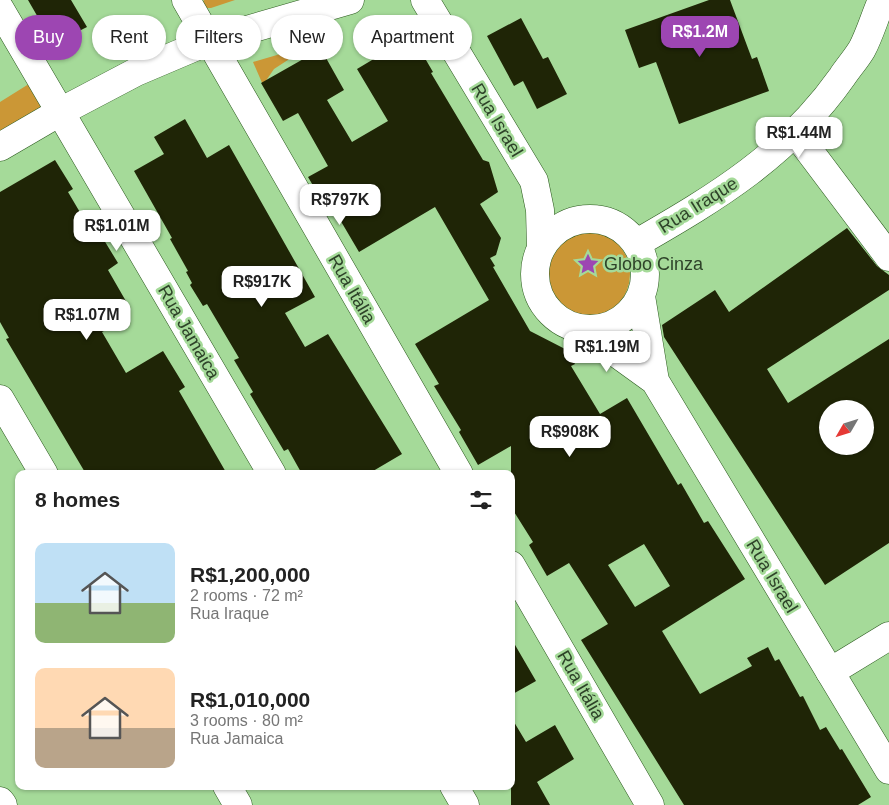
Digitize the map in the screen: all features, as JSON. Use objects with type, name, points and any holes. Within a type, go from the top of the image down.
[{"type":"street","name":"Rua Itália","points":[[186,0],[195,15]]},
{"type":"street","points":[[261,26],[350,0]]},
{"type":"street","name":"Rua Israel","points":[[425,0],[534,181],[540,210],[540,249]]},
{"type":"street","name":"Rua Iraque","points":[[636,243],[734,184],[783,145],[824,102],[862,49],[882,0]]},
{"type":"street","name":"Rua Jamaica","points":[[0,9],[270,470]]},
{"type":"street","points":[[0,147],[60,112],[136,72],[176,55]]},
{"type":"street","name":"Rua Itália","points":[[221,60],[457,470]]},
{"type":"street","points":[[795,132],[889,258]]},
{"type":"street","points":[[593,218],[610,222],[625,230],[636,243],[643,258],[646,274],[644,290],[637,304],[627,316],[613,325],[599,329],[584,329],[562,322],[545,306],[538,293],[535,279],[536,263],[540,249],[557,229],[576,220],[593,218]]},
{"type":"street","name":"Rua Israel","points":[[641,296],[655,382],[889,770]]},
{"type":"street","name":"Rua Israel","points":[[584,329],[655,382]]},
{"type":"street","points":[[0,398],[42,470]]},
{"type":"street","name":"Rua Itália","points":[[515,572],[650,805]]},
{"type":"street","points":[[830,672],[889,636]]},
{"type":"street","points":[[229,790],[238,805]]},
{"type":"street","points":[[456,790],[465,805]]},
{"type":"street","points":[[0,801],[2,805]]},
{"type":"shaded area","points":[[204,0],[235,0],[206,8]]},
{"type":"shaded area","points":[[271,57],[271,60],[288,60],[274,69],[263,85],[253,62]]},
{"type":"shaded area","points":[[32,82],[50,113],[0,136],[0,102]]},
{"type":"shaded area","points":[[586,230],[603,233],[617,243],[627,257],[630,274],[627,291],[617,305],[603,315],[586,318],[569,315],[555,305],[545,291],[542,274],[545,257],[555,243],[569,233]]},
{"type":"building","points":[[28,0],[71,0],[80,15],[37,15]]},
{"type":"building","points":[[709,0],[730,0],[752,59],[757,57],[769,91],[679,124],[656,62],[639,68],[625,30]]},
{"type":"building","points":[[521,18],[543,59],[548,57],[567,94],[537,109],[523,81],[514,86],[487,36]]},
{"type":"building","points":[[82,19],[87,27],[82,30]]},
{"type":"building","points":[[302,60],[327,60],[344,90],[327,100],[352,142],[388,121],[357,69],[372,60],[426,60],[433,72],[431,73],[483,160],[489,162],[498,192],[480,204],[501,238],[496,255],[490,258],[495,266],[493,267],[530,331],[567,350],[575,364],[571,366],[600,414],[627,398],[678,485],[681,483],[704,523],[708,521],[745,579],[662,631],[700,694],[752,666],[747,658],[768,647],[775,661],[779,659],[800,697],[803,696],[820,730],[826,727],[840,750],[842,749],[871,797],[858,805],[684,805],[581,640],[608,624],[569,563],[547,576],[529,545],[533,542],[515,513],[515,470],[511,470],[511,446],[478,465],[459,432],[461,430],[434,386],[439,384],[415,344],[489,300],[435,207],[359,252],[329,201],[324,204],[308,177],[328,166],[298,113],[283,121],[261,83]],"holes":[[[644,544],[670,586],[635,607],[608,565]]]},
{"type":"building","points":[[185,119],[207,158],[229,145],[315,297],[285,313],[305,347],[328,334],[402,454],[375,470],[300,470],[288,449],[284,451],[250,394],[253,392],[234,360],[239,358],[207,304],[203,306],[190,285],[192,283],[186,272],[188,271],[170,239],[172,238],[134,171],[164,154],[154,137]]},
{"type":"building","points":[[55,160],[73,189],[68,192],[91,231],[96,227],[118,263],[108,270],[127,303],[111,312],[117,324],[102,332],[126,373],[163,351],[185,387],[179,391],[225,470],[84,470],[6,339],[9,338],[0,322],[0,192]]},
{"type":"building","points":[[847,228],[877,266],[889,275],[889,290],[767,369],[788,403],[889,339],[889,543],[825,585],[664,337],[662,325],[715,290],[729,312]]},
{"type":"building","points":[[515,645],[536,681],[515,693]]},
{"type":"building","points":[[515,724],[526,742],[555,725],[574,759],[537,782],[550,805],[511,805],[511,790],[515,790]]},
{"type":"place","name":"Globo Cinza","points":[[588,264]]}]
